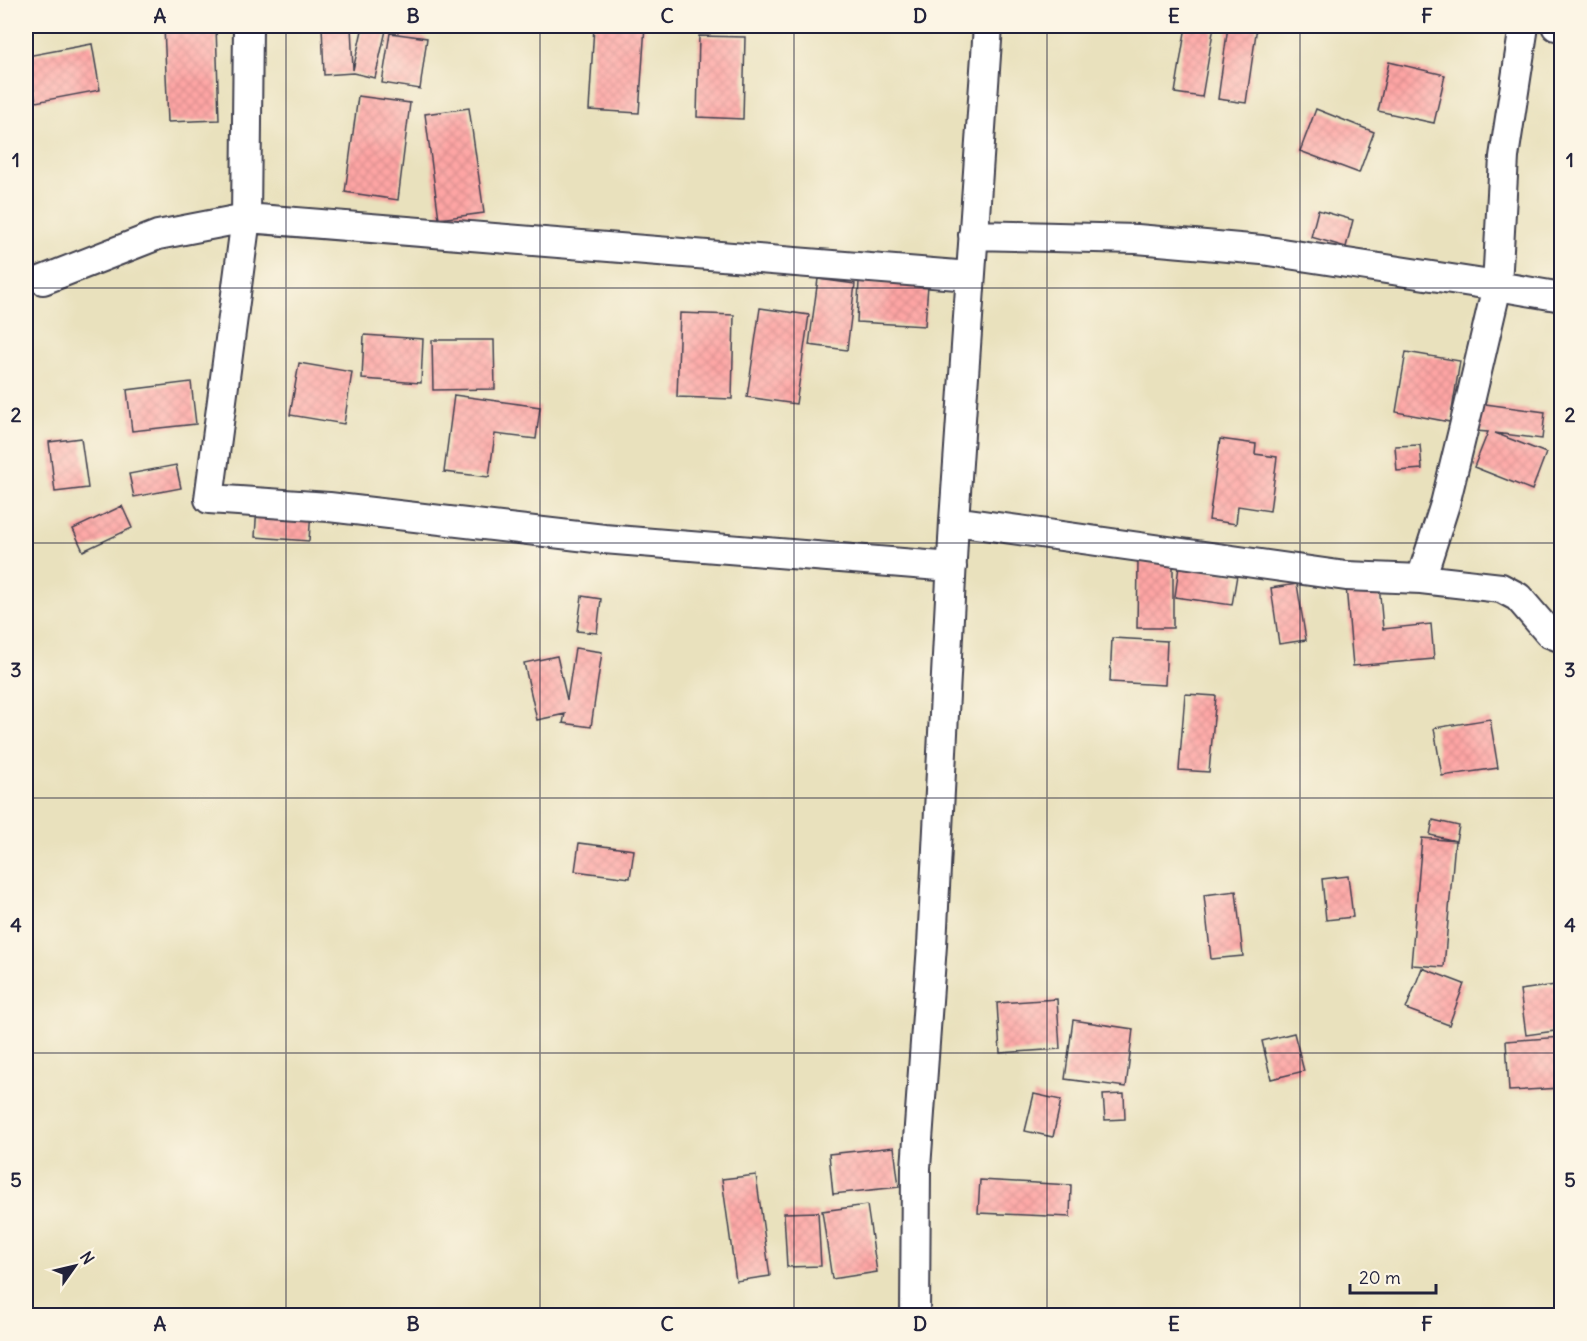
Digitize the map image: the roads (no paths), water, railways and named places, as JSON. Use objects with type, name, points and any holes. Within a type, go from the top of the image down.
[{"type":"street","points":[[248,26],[246,218],[209,499],[329,507],[604,538],[952,567]]},
{"type":"street","points":[[915,1316],[916,1168],[932,945],[954,521],[988,26]]},
{"type":"street","points":[[1421,579],[1445,504],[1497,286],[1504,157],[1524,26]]},
{"type":"street","points":[[1556,26],[1562,27]]},
{"type":"street","points":[[43,280],[158,235],[246,218],[970,276]]},
{"type":"street","points":[[973,235],[1137,239],[1262,250],[1562,297]]},
{"type":"street","points":[[954,521],[1346,576],[1421,579],[1500,588],[1518,597],[1549,633],[1562,638]]}]
